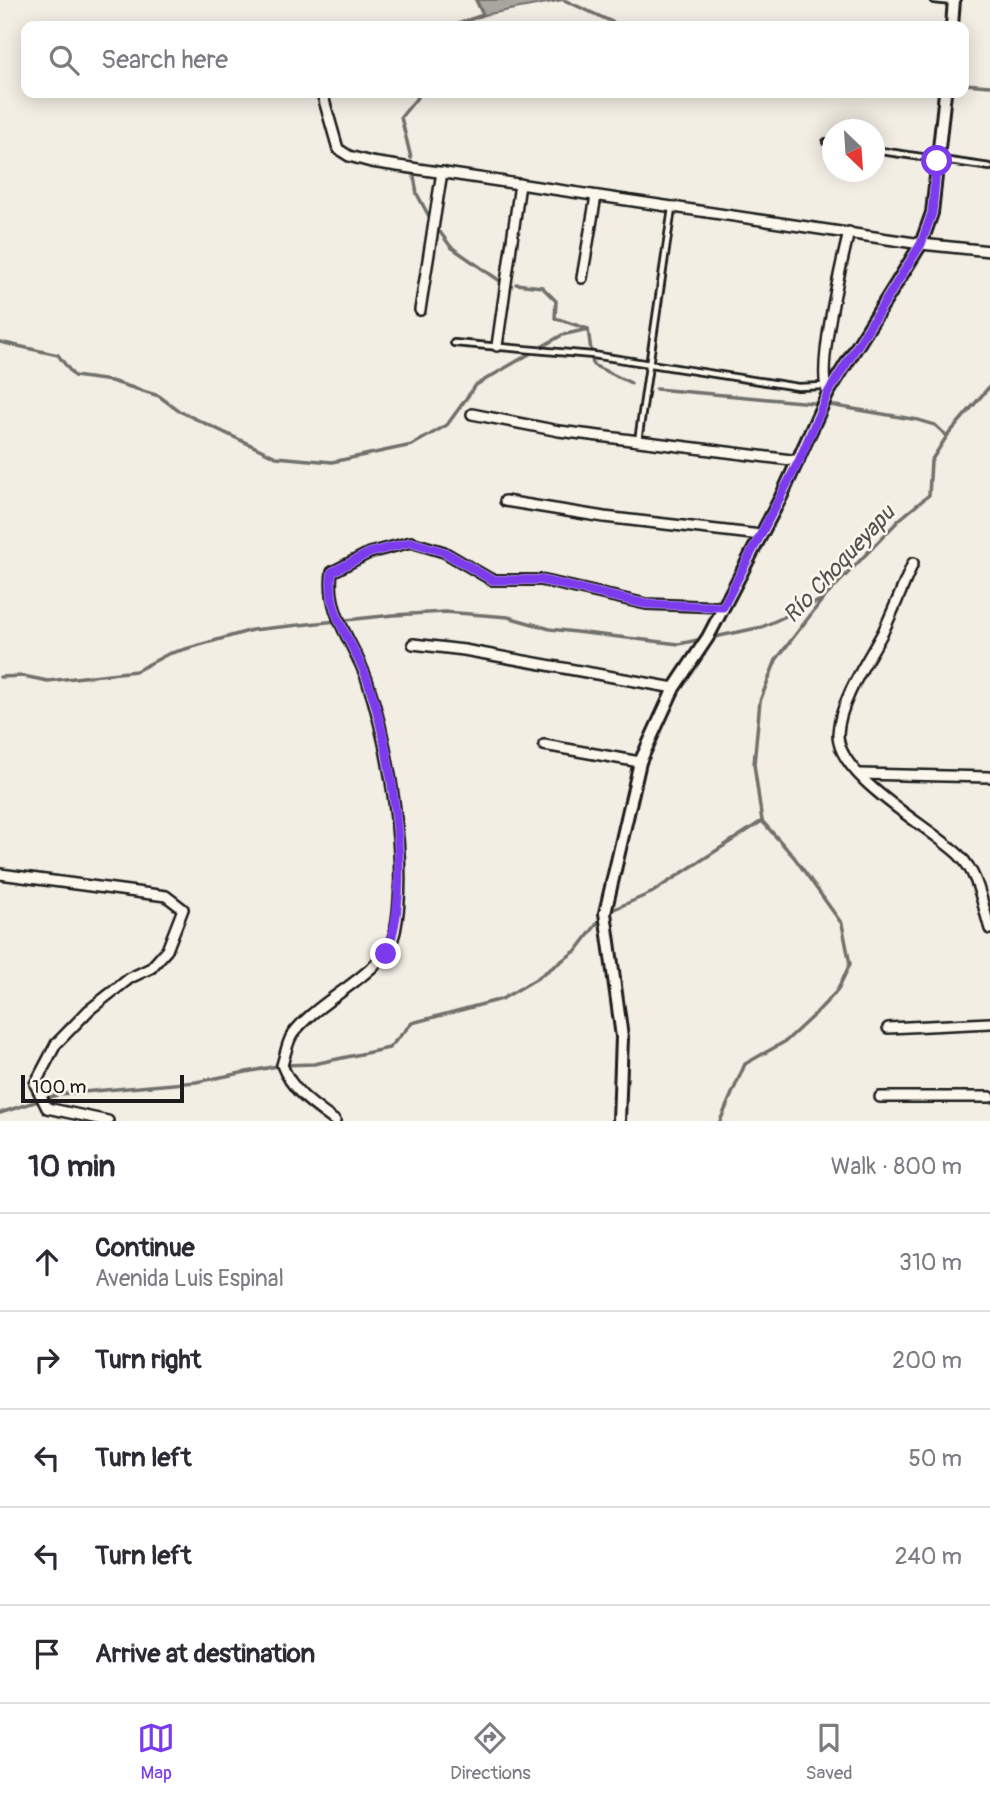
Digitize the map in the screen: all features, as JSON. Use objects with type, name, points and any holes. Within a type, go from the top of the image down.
[{"type":"street","points":[[952,21],[954,1]]},
{"type":"street","points":[[323,98],[338,149],[349,156],[596,196],[921,244],[990,251]]},
{"type":"street","points":[[619,1121],[622,1037],[605,913],[640,762],[674,688],[708,637],[799,461],[826,389],[921,244],[932,213],[944,98]]},
{"type":"street","points":[[420,310],[442,172]]},
{"type":"street","points":[[497,346],[520,184]]},
{"type":"street","points":[[583,278],[596,196]]},
{"type":"street","points":[[826,389],[836,292],[849,232]]},
{"type":"street","points":[[472,414],[559,431],[799,461]]},
{"type":"street","points":[[505,501],[604,517],[761,535]]},
{"type":"street","points":[[335,1121],[301,1095],[288,1081],[282,1065],[291,1036],[323,1003],[386,954],[395,933],[398,892],[396,830],[388,758],[367,680],[333,609],[329,589],[332,572],[369,553],[411,542],[444,552],[492,580],[541,580],[646,604],[723,607]]},
{"type":"street","points":[[913,563],[842,716],[837,736],[846,759],[876,791],[960,856],[978,885],[990,929]]},
{"type":"street","points":[[413,644],[464,650],[674,688]]},
{"type":"street","points":[[544,745],[640,762]]},
{"type":"street","points":[[860,774],[989,778]]},
{"type":"street","points":[[0,874],[166,895],[183,909],[167,950],[151,968],[130,978],[89,1010],[56,1044],[35,1084],[47,1108],[108,1121]]},
{"type":"street","points":[[887,1028],[990,1023]]},
{"type":"street","points":[[880,1097],[990,1097]]},
{"type":"lane","points":[[934,0],[954,1]]},
{"type":"lane","points":[[885,152],[990,167]]},
{"type":"lane","points":[[638,441],[672,207]]},
{"type":"lane","points":[[454,343],[649,364],[826,389]]},
{"type":"shaded area","points":[[476,0],[563,0],[483,15]]},
{"type":"waterway","points":[[466,21],[483,15],[476,0]]},
{"type":"waterway","points":[[564,0],[610,21]]},
{"type":"waterway","points":[[969,84],[990,86]]},
{"type":"waterway","points":[[411,158],[401,117],[417,98]]},
{"type":"waterway","points":[[414,176],[417,194],[431,220]]},
{"type":"waterway","points":[[440,232],[451,247],[503,283]]},
{"type":"waterway","points":[[516,284],[542,287],[556,301],[555,318],[588,329],[593,365],[631,383]]},
{"type":"waterway","points":[[0,342],[58,355],[74,376],[111,381],[159,396],[179,411],[276,457],[332,462],[412,445],[447,425],[476,385],[562,335],[588,329]]},
{"type":"waterway","name":"Río Choqueyapu","points":[[720,1121],[745,1064],[786,1041],[816,1013],[837,991],[850,964],[842,924],[794,857],[762,821],[754,764],[760,701],[776,660],[822,600],[900,519],[929,495],[931,461],[947,436],[990,386]]},
{"type":"waterway","points":[[656,389],[824,404],[918,420],[935,425],[947,436]]},
{"type":"waterway","points":[[710,638],[762,627],[821,600]]},
{"type":"waterway","points":[[0,677],[23,676],[48,681],[136,671],[168,654],[252,630],[445,612],[508,617],[550,629],[679,644],[702,639]]},
{"type":"waterway","points":[[0,1113],[60,1094],[196,1082],[282,1065],[314,1064],[389,1048],[412,1023],[502,999],[536,979],[577,950],[605,913],[651,893],[762,821]]},
{"type":"route","points":[[386,954],[395,933],[398,892],[396,830],[388,758],[367,680],[358,656],[342,632],[333,609],[329,589],[332,572],[369,553],[411,542],[444,552],[492,580],[541,580],[646,604],[723,607],[799,461],[828,393],[921,244],[932,213],[937,161]]}]
